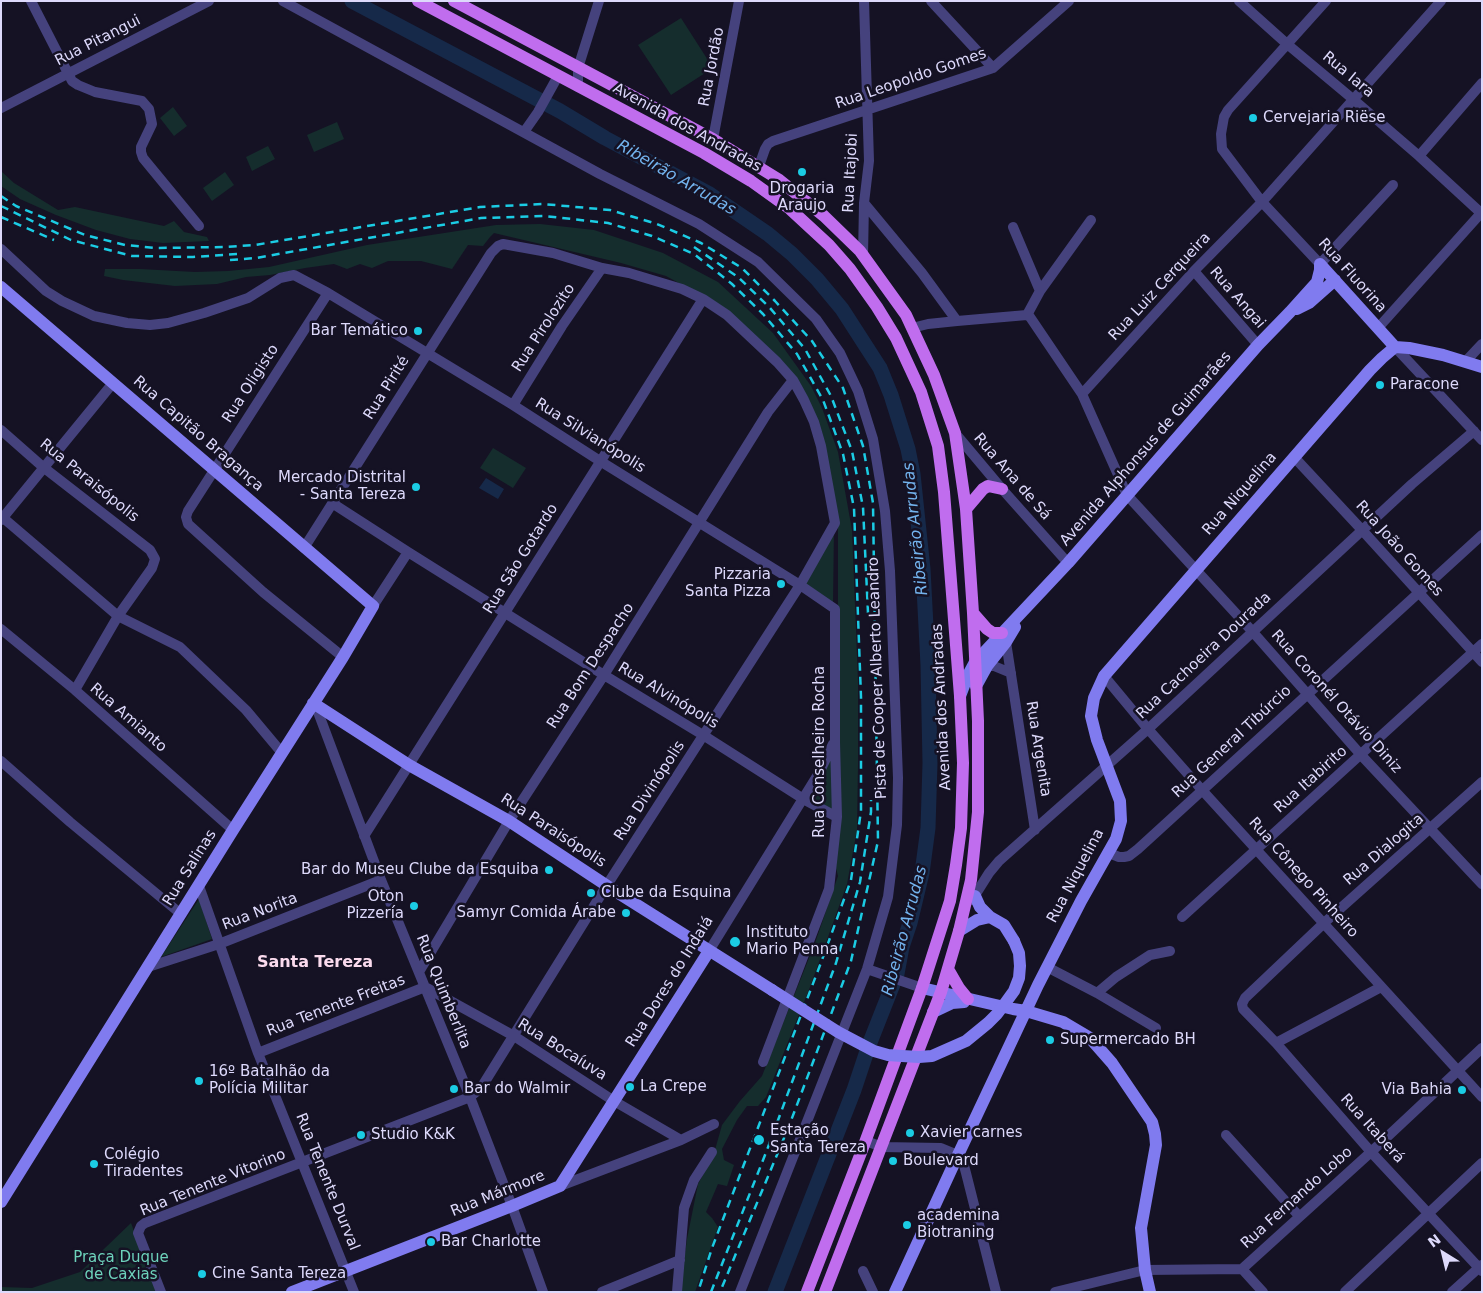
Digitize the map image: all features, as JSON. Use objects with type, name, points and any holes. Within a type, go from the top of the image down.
[{"type":"main road","name":"Avenida dos Andradas","points":[[418,1],[557,78],[578,87],[704,153],[751,181],[790,209],[829,245],[850,268],[877,307],[896,338],[921,392],[938,446],[943,483],[960,696],[963,763],[961,828],[950,901],[922,988],[866,1141],[807,1292]]},
{"type":"main road","name":"Avenida dos Andradas","points":[[454,1],[713,139],[759,166],[801,196],[842,233],[863,256],[906,315],[934,375],[955,433],[966,509],[973,613],[981,664],[976,686],[979,775],[978,812],[971,880],[941,992],[825,1292]]},
{"type":"main road","points":[[704,153],[712,147],[713,139]]},
{"type":"main road","points":[[921,392],[955,433]]},
{"type":"main road","points":[[966,509],[983,489],[988,486],[1002,489]]},
{"type":"main road","points":[[973,613],[987,629],[1004,637]]},
{"type":"main road","points":[[971,880],[975,896]]},
{"type":"main road","points":[[948,969],[959,988],[971,1000]]},
{"type":"street","points":[[31,1],[72,81],[95,92],[142,101],[149,109],[152,124],[141,147],[142,158],[199,226]]},
{"type":"street","name":"Rua Pitangui","points":[[1,108],[209,1]]},
{"type":"street","points":[[283,1],[524,132],[538,112],[557,78]]},
{"type":"street","points":[[578,87],[578,68],[599,1]]},
{"type":"street","name":"Rua Jordão","points":[[713,139],[739,1]]},
{"type":"street","name":"Rua Itajobi","points":[[863,256],[864,203],[869,161],[864,1]]},
{"type":"street","points":[[931,1],[994,68]]},
{"type":"street","name":"Rua Leopoldo Gomes","points":[[759,166],[768,144],[994,68],[1069,1]]},
{"type":"street","name":"Rua Iara","points":[[1239,1],[1419,156],[1481,213]]},
{"type":"street","points":[[1288,44],[1326,1]]},
{"type":"street","name":"Rua Luiz Cerqueira","points":[[1082,394],[1194,271],[1262,202],[1442,1]]},
{"type":"street","name":"Rua Fluorina","points":[[1288,44],[1228,110],[1220,134],[1222,149],[1262,202],[1482,440]]},
{"type":"street","points":[[1419,156],[1482,82]]},
{"type":"street","name":"Pista de Cooper Alberto Leandro","points":[[524,132],[699,224],[758,262],[816,319],[840,354],[858,391],[873,439],[885,511],[890,571],[898,778],[897,825],[888,896],[867,969],[740,1292]]},
{"type":"street","points":[[1320,264],[1393,185]]},
{"type":"street","points":[[864,203],[922,273],[957,321]]},
{"type":"street","points":[[1378,328],[1481,213]]},
{"type":"street","points":[[912,328],[928,324],[1027,315],[1040,291],[1091,220]]},
{"type":"street","points":[[1013,227],[1040,291]]},
{"type":"street","name":"Rua Pirité","points":[[304,548],[491,253],[498,246],[508,244],[553,253],[602,268]]},
{"type":"street","points":[[1,249],[46,291],[62,301],[94,316],[127,323],[150,325],[168,323],[204,314],[248,298],[280,278],[294,275],[328,293]]},
{"type":"street","name":"Avenida Alphonsus de Guimarães","points":[[960,696],[968,675],[981,664],[1027,608],[1258,345],[1317,282],[1320,264]]},
{"type":"street","points":[[602,268],[628,273],[682,289],[702,299],[726,315],[777,362],[792,380]]},
{"type":"street","name":"Rua Pirolozito","points":[[513,405],[562,326],[602,268]]},
{"type":"street","name":"Rua Angai","points":[[1194,271],[1258,345]]},
{"type":"street","name":"Avenida Alphonsus de Guimarães","points":[[1290,312],[1309,303],[1335,280]]},
{"type":"street","name":"Rua Capitão Bragança","points":[[1,287],[374,606]]},
{"type":"street","name":"Rua Silvianópolis","points":[[328,293],[513,405],[800,584],[835,609]]},
{"type":"street","name":"Rua Oligisto","points":[[328,293],[188,510],[186,518],[188,524],[263,592],[343,657]]},
{"type":"street","name":"Rua São Gotardo","points":[[364,836],[702,299]]},
{"type":"street","name":"Rua Coronél Otávio Diniz","points":[[1027,315],[1082,394],[1127,495],[1252,631],[1361,755],[1482,884]]},
{"type":"street","points":[[1466,362],[1482,344]]},
{"type":"street","points":[[1395,347],[1421,350],[1482,367]]},
{"type":"street","name":"Rua Niquelina","points":[[895,1292],[1047,967],[1116,839],[1122,810],[1097,740],[1091,716],[1094,698],[1104,676],[1370,370],[1395,347]]},
{"type":"street","name":"Rua Bom Despacho","points":[[419,972],[509,821],[604,675],[768,412],[792,380]]},
{"type":"street","name":"Rua Divinópolis","points":[[470,1097],[481,1088],[607,886],[800,584],[835,523],[821,446],[814,422],[792,380]]},
{"type":"street","points":[[113,383],[2,518],[118,616],[180,647],[246,710],[282,753]]},
{"type":"street","name":"Rua Paraisópolis","points":[[1,430],[43,467],[150,550],[155,559],[152,568],[118,616]]},
{"type":"street","name":"Rua Cachoeira Dourada","points":[[964,911],[998,861],[1148,729],[1412,484],[1474,431]]},
{"type":"street","name":"Rua Ana de Sá","points":[[955,433],[1068,563]]},
{"type":"street","name":"Rua João Gomes","points":[[1294,457],[1482,662]]},
{"type":"street","name":"Rua Alvinópolis","points":[[332,503],[803,799],[837,817]]},
{"type":"street","name":"Rua General Tibúrcio","points":[[1109,853],[1124,857],[1134,853],[1482,535]]},
{"type":"street","name":"Rua Salinas","points":[[1,1202],[408,552]]},
{"type":"street","name":"Rua Conselheiro Rocha","points":[[763,1062],[829,890],[837,817],[835,609]]},
{"type":"street","points":[[75,690],[118,616]]},
{"type":"street","name":"Rua Amianto","points":[[1,629],[75,690],[233,830]]},
{"type":"street","name":"Rua Argenita","points":[[1004,637],[1034,830]]},
{"type":"street","name":"Rua Itabirito","points":[[1182,916],[1482,644]]},
{"type":"street","points":[[981,664],[994,666],[1011,674]]},
{"type":"street","name":"Rua Cônego Pinheiro","points":[[1104,676],[1202,790],[1456,1071],[1482,1097]]},
{"type":"street","name":"Rua Paraisópolis","points":[[314,704],[409,765],[509,821],[709,951],[838,1032],[874,1051],[888,1055],[932,1056],[966,1041],[998,1014],[1014,991],[1019,978],[1019,953],[1004,925],[990,917]]},
{"type":"street","name":"Rua Quimberlita","points":[[314,704],[381,880],[470,1097],[543,1292]]},
{"type":"street","name":"Rua Dores do Indaiá","points":[[560,1186],[709,951],[820,771],[835,742]]},
{"type":"street","points":[[1,761],[70,822],[181,914]]},
{"type":"street","name":"Rua Dialogita","points":[[1242,1004],[1245,998],[1324,923],[1482,782]]},
{"type":"street","name":"Rua Norita","points":[[148,967],[219,944],[381,880]]},
{"type":"street","name":"Rua Tenente Durval","points":[[198,886],[258,1053],[354,1292]]},
{"type":"street","points":[[975,896],[980,907],[990,917]]},
{"type":"street","points":[[959,930],[977,920],[990,917]]},
{"type":"street","points":[[1097,994],[1116,977],[1150,954],[1170,950]]},
{"type":"street","points":[[1047,967],[1156,1028]]},
{"type":"street","points":[[867,969],[932,991],[1026,1011],[1064,1022],[1090,1038],[1112,1063],[1152,1122],[1156,1145],[1141,1228],[1145,1270],[1150,1292]]},
{"type":"street","name":"Rua Bocaíuva","points":[[425,987],[514,1036],[614,1101],[681,1140]]},
{"type":"street","name":"Rua Tenente Freitas","points":[[258,1053],[425,987]]},
{"type":"street","points":[[1276,1043],[1381,987]]},
{"type":"street","points":[[933,1012],[952,1003],[971,1000]]},
{"type":"street","name":"Rua Itaberá","points":[[1242,1004],[1243,1008],[1372,1152],[1481,1268]]},
{"type":"street","name":"Rua Fernando Lobo","points":[[1242,1269],[1372,1152],[1482,1048]]},
{"type":"street","name":"Rua Tenente Vitorino","points":[[161,1292],[138,1233],[141,1226],[145,1223],[470,1097]]},
{"type":"street","name":"Rua Mármore","points":[[292,1292],[681,1140],[714,1124]]},
{"type":"street","points":[[1226,1135],[1299,1216]]},
{"type":"street","points":[[866,1141],[882,1147],[941,1148],[958,1155],[963,1162],[966,1172],[996,1292]]},
{"type":"street","points":[[677,1292],[684,1208],[694,1180],[712,1152]]},
{"type":"street","points":[[1345,1292],[1482,1163]]},
{"type":"street","points":[[602,1292],[680,1260]]},
{"type":"street","points":[[1452,1292],[1481,1268]]},
{"type":"street","points":[[1055,1292],[1145,1270],[1242,1269],[1263,1292]]},
{"type":"street","points":[[863,1271],[873,1292]]},
{"type":"green space","points":[[681,18],[713,68],[671,95],[638,45]]},
{"type":"green space","points":[[173,107],[187,126],[174,136],[160,118]]},
{"type":"green space","points":[[337,122],[344,139],[314,152],[307,135]]},
{"type":"green space","points":[[268,146],[275,159],[252,171],[246,157]]},
{"type":"green space","points":[[1,171],[14,183],[58,210],[75,207],[164,226],[174,221],[184,232],[207,237],[209,241],[163,243],[130,239],[96,230],[20,199],[1,186]]},
{"type":"green space","points":[[225,172],[234,185],[212,201],[203,188]]},
{"type":"green space","points":[[540,224],[594,230],[663,253],[718,282],[773,333],[811,386],[822,408],[838,452],[852,530],[858,681],[858,766],[857,830],[847,884],[810,987],[766,1097],[758,1106],[747,1106],[737,1120],[722,1149],[724,1160],[734,1165],[727,1186],[718,1184],[706,1212],[718,1227],[695,1292],[680,1292],[687,1239],[698,1184],[713,1157],[722,1125],[762,1076],[815,943],[838,876],[836,868],[838,518],[826,459],[794,379],[708,299],[666,276],[621,263],[494,233],[483,246],[468,245],[452,269],[421,261],[388,261],[372,268],[360,264],[347,269],[334,264],[270,275],[246,277],[217,284],[175,286],[104,276],[105,269],[195,272],[269,267],[367,245],[496,225]]},
{"type":"green space","points":[[493,448],[526,468],[513,488],[480,468]]},
{"type":"green space","points":[[834,527],[833,605],[802,583]]},
{"type":"green space","points":[[833,750],[833,813],[808,799]]},
{"type":"green space","points":[[199,899],[212,939],[161,957]]},
{"type":"green space","name":"Praça Duque de Caxias","points":[[131,1223],[157,1292],[1,1292],[1,1287],[32,1288],[80,1272]]},
{"type":"water","points":[[486,478],[504,489],[498,499],[479,488]]},
{"type":"waterway","name":"Ribeirão Arrudas","points":[[352,1],[560,111],[605,138],[708,193],[768,234],[792,254],[817,279],[842,309],[880,368],[891,395],[908,449],[913,474],[923,569],[928,665],[930,763],[928,828],[922,873],[902,947],[897,974],[775,1292]]},
{"type":"railway","points":[[1,196],[16,206],[85,235],[125,245],[156,248],[255,245],[480,207],[543,204],[610,210],[657,224],[701,243],[742,268],[812,341],[843,388],[863,446],[873,503],[878,841],[851,961],[789,1126],[720,1292]]},
{"type":"railway","points":[[1,206],[71,240],[132,256],[193,257],[238,254]]},
{"type":"railway","points":[[230,260],[256,258],[481,218],[544,216],[608,223],[652,236],[694,254],[732,284],[763,314],[797,354],[823,400],[843,454],[854,508],[861,697],[861,811],[851,880],[712,1248],[698,1292]]},
{"type":"railway","points":[[1,217],[54,240]]},
{"type":"railway","points":[[694,247],[738,277],[770,308],[805,349],[831,396],[852,451],[863,507],[868,613]]},
{"type":"railway","points":[[711,1292],[767,1150],[836,963],[860,882],[871,812],[871,800]]},
{"type":"place","name":"Cervejaria Riëse","points":[[1253,118]]},
{"type":"place","name":"Drogaria Araujo","points":[[802,172]]},
{"type":"place","name":"Bar Temático","points":[[418,331]]},
{"type":"place","name":"Paracone","points":[[1380,385]]},
{"type":"place","name":"Mercado Distrital - Santa Tereza","points":[[416,487]]},
{"type":"place","name":"Pizzaria Santa Pizza","points":[[781,584]]},
{"type":"place","name":"Bar do Museu Clube da Esquiba","points":[[549,870]]},
{"type":"place","name":"Clube da Esquina","points":[[591,893]]},
{"type":"place","name":"Oton Pizzería","points":[[414,906]]},
{"type":"place","name":"Samyr Comida Árabe","points":[[626,913]]},
{"type":"place","name":"Instituto Mario Penna","points":[[735,942]]},
{"type":"place","name":"Supermercado BH","points":[[1050,1040]]},
{"type":"place","name":"16º Batalhão da Polícia Militar","points":[[199,1081]]},
{"type":"place","name":"La Crepe","points":[[630,1087]]},
{"type":"place","name":"Bar do Walmir","points":[[454,1089]]},
{"type":"place","name":"Via Bahia","points":[[1462,1090]]},
{"type":"place","name":"Xavier carnes","points":[[910,1133]]},
{"type":"place","name":"Studio K&K","points":[[361,1135]]},
{"type":"place","name":"Estação Santa Tereza","points":[[759,1140]]},
{"type":"place","name":"Boulevard","points":[[893,1161]]},
{"type":"place","name":"Colégio Tiradentes","points":[[94,1164]]},
{"type":"place","name":"academina Biotraning","points":[[907,1225]]},
{"type":"place","name":"Bar Charlotte","points":[[431,1242]]},
{"type":"place","name":"Cine Santa Tereza","points":[[202,1274]]},
{"type":"district","name":"Santa Tereza","points":[[315,963]]}]
